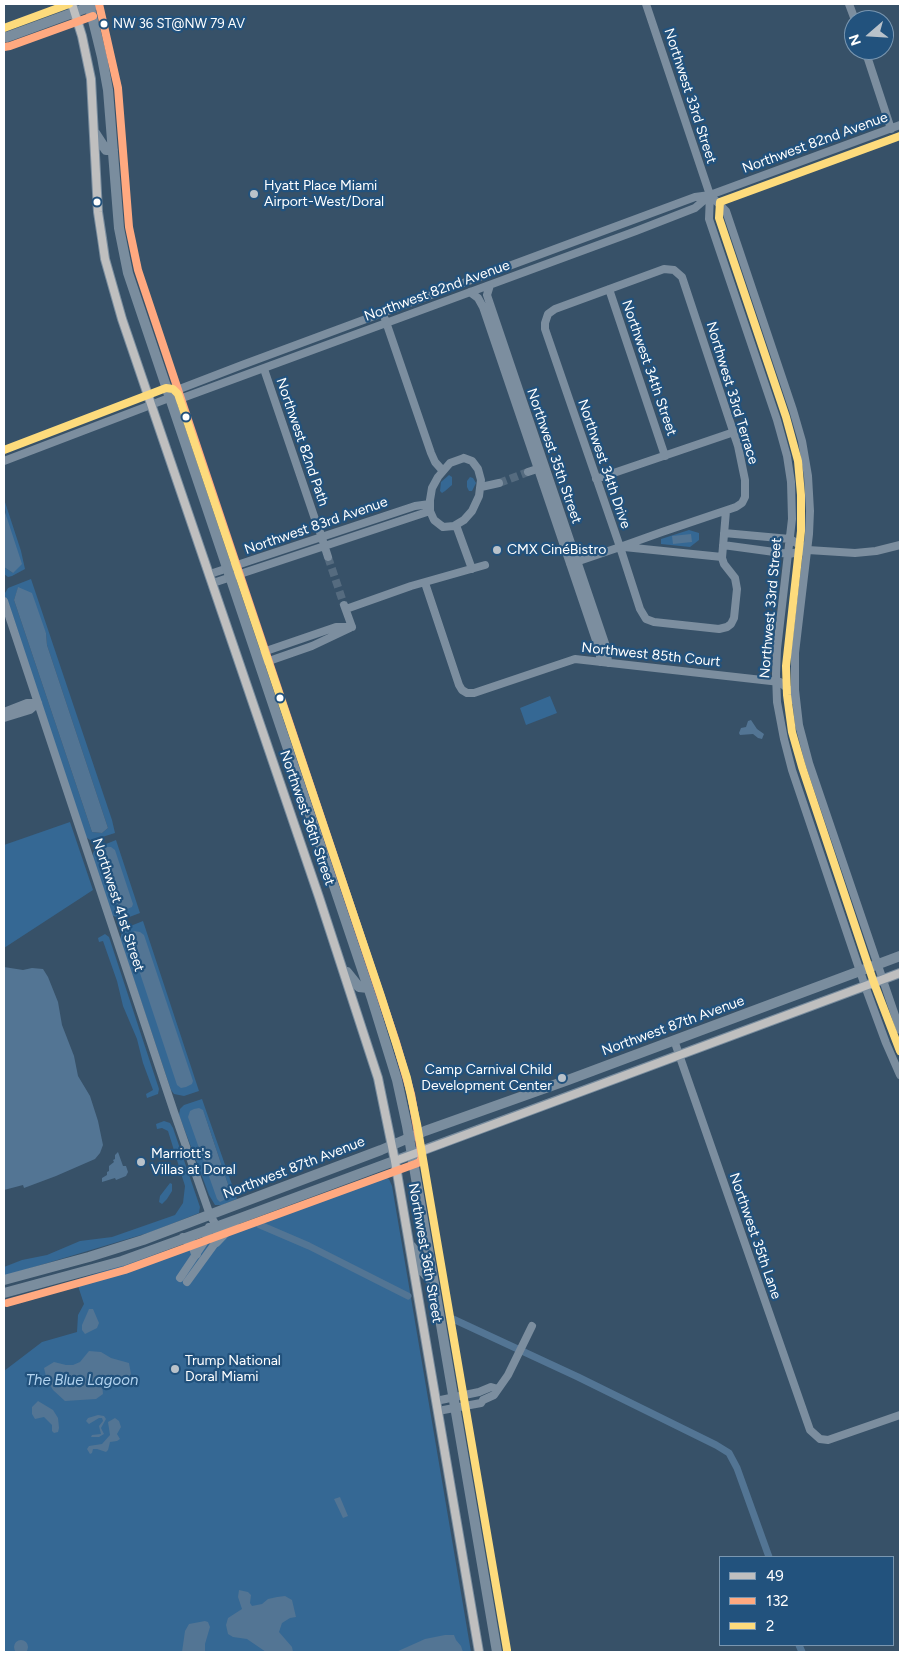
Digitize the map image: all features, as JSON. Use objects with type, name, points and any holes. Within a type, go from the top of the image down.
[{"type":"main road","points":[[5,38],[73,8],[92,5]]},
{"type":"main road","name":"Northwest 36th Street","points":[[92,5],[105,72],[110,110],[118,218],[128,273],[393,1063],[409,1138],[497,1652]]},
{"type":"main road","name":"Northwest 36th Street","points":[[73,8],[89,67],[100,224],[105,258],[122,319],[212,579],[376,1069],[395,1161],[479,1652]]},
{"type":"main road","points":[[94,132],[106,150],[113,150]]},
{"type":"main road","points":[[96,164],[103,164],[108,167],[115,177]]},
{"type":"main road","points":[[100,224],[118,218]]},
{"type":"main road","points":[[241,666],[258,660]]},
{"type":"main road","points":[[277,772],[294,767]]},
{"type":"main road","name":"Northwest 87th Avenue","points":[[4,1280],[103,1253],[210,1215],[409,1138],[900,956]]},
{"type":"main road","points":[[342,966],[359,987],[368,988]]},
{"type":"main road","name":"Northwest 87th Avenue","points":[[4,1293],[108,1265],[278,1205],[900,972]]},
{"type":"main road","points":[[584,1074],[589,1089]]},
{"type":"main road","points":[[278,1205],[293,1190],[308,1183],[312,1176]]},
{"type":"main road","points":[[216,1242],[238,1219]]},
{"type":"main road","points":[[184,1238],[192,1245],[196,1254]]},
{"type":"main road","points":[[409,1242],[423,1262],[431,1266]]},
{"type":"main road","points":[[413,1266],[422,1270],[434,1284]]},
{"type":"main road","points":[[470,1602],[488,1600]]},
{"type":"street","name":"Northwest 33rd Street","points":[[646,4],[710,196],[709,219],[773,406],[785,447],[791,489],[789,554],[777,649],[776,682],[781,728],[791,764],[865,986],[883,1036],[900,1075]]},
{"type":"street","points":[[868,60],[891,129]]},
{"type":"street","name":"Northwest 82nd Avenue","points":[[169,398],[177,400],[591,248],[695,208],[710,196],[900,125]]},
{"type":"street","name":"Northwest 82nd Avenue","points":[[4,461],[152,405],[169,398],[176,390],[279,351],[695,196],[710,196]]},
{"type":"street","name":"Northwest 33rd Street","points":[[710,196],[726,211],[799,428],[810,489],[810,518],[796,647],[796,702],[809,763],[900,1030]]},
{"type":"street","points":[[591,248],[597,240],[602,238],[605,230]]},
{"type":"street","name":"Northwest 33rd Terrace","points":[[573,563],[726,511],[742,503],[746,493],[742,464],[734,432],[682,277],[674,270],[664,269],[608,289]]},
{"type":"street","name":"Northwest 35th Street","points":[[490,285],[487,295],[510,374],[604,662]]},
{"type":"street","name":"Northwest 34th Drive","points":[[608,289],[550,312],[545,318],[546,329],[641,612],[645,618],[654,622],[718,629],[730,625],[733,620],[737,589],[735,578],[724,564],[722,557]]},
{"type":"street","name":"Northwest 34th Street","points":[[608,289],[665,456]]},
{"type":"street","name":"Northwest 35th Street","points":[[470,292],[482,304],[510,374]]},
{"type":"street","points":[[383,312],[431,453],[442,471]]},
{"type":"street","points":[[328,333],[332,344]]},
{"type":"street","points":[[264,369],[266,364],[279,351]]},
{"type":"street","name":"Northwest 82nd Path","points":[[264,369],[316,522]]},
{"type":"street","points":[[596,479],[734,432]]},
{"type":"street","points":[[457,460],[469,460],[475,463],[478,468],[481,487],[472,511],[464,520],[447,528],[441,527],[434,520],[430,508],[432,488],[442,471],[450,463],[457,460]]},
{"type":"street","points":[[528,472],[541,468]]},
{"type":"street","points":[[481,487],[499,483]]},
{"type":"street","name":"Northwest 83rd Avenue","points":[[228,574],[321,535],[415,506],[430,508]]},
{"type":"street","name":"Northwest 83rd Avenue","points":[[212,579],[324,546],[430,508]]},
{"type":"street","points":[[620,547],[636,547],[722,557],[726,511]]},
{"type":"street","points":[[456,525],[472,569]]},
{"type":"street","points":[[724,533],[790,539],[808,550]]},
{"type":"street","points":[[321,535],[328,557]]},
{"type":"street","points":[[723,545],[789,554],[808,550],[855,554],[900,545]]},
{"type":"street","points":[[352,627],[345,607],[484,565]]},
{"type":"street","name":"Northwest 85th Court","points":[[425,583],[459,685],[466,692],[474,693],[575,659],[776,682]]},
{"type":"street","name":"Northwest 41st Street","points":[[4,601],[112,928],[210,1215],[216,1242]]},
{"type":"street","points":[[258,660],[266,651],[336,627],[352,627]]},
{"type":"street","points":[[258,660],[269,661],[298,651],[352,627]]},
{"type":"street","points":[[295,641],[298,651]]},
{"type":"street","points":[[776,682],[780,682],[787,688],[796,702]]},
{"type":"street","points":[[4,712],[27,703],[38,703]]},
{"type":"street","points":[[4,718],[30,710],[38,703]]},
{"type":"street","name":"Northwest 35th Lane","points":[[674,1040],[811,1432],[817,1438],[831,1439],[900,1415]]},
{"type":"street","name":"Northwest 41st Street","points":[[180,1278],[213,1228]]},
{"type":"street","points":[[187,1282],[216,1242]]},
{"type":"street","points":[[437,1406],[456,1408],[480,1403],[494,1395],[506,1378],[532,1326]]},
{"type":"street","points":[[437,1406],[454,1397],[479,1392],[491,1387],[498,1389]]},
{"type":"shaded area","points":[[449,475],[452,477],[452,485],[442,493],[440,491],[441,482]]},
{"type":"shaded area","points":[[470,477],[476,483],[472,491],[469,491],[467,487],[467,481]]},
{"type":"shaded area","points":[[4,499],[25,569],[8,577],[4,574],[4,567],[13,573]]},
{"type":"shaded area","points":[[689,530],[699,533],[699,540],[690,547],[661,544],[661,539]]},
{"type":"shaded area","points":[[31,579],[115,833],[90,840],[86,837],[5,599],[5,593],[8,588]],"holes":[[[18,588],[46,633],[47,645],[108,828],[102,833],[92,832],[14,600]]]},
{"type":"shaded area","points":[[550,696],[557,713],[526,725],[520,708]]},
{"type":"shaded area","points":[[70,822],[93,890],[4,948],[4,845]]},
{"type":"shaded area","points":[[116,840],[140,913],[124,919],[113,916],[110,912],[93,860],[93,853],[96,848]]},
{"type":"shaded area","points":[[143,921],[199,1091],[184,1096],[174,1094],[171,1090],[120,939],[123,929]]},
{"type":"shaded area","points":[[105,934],[109,937],[159,1089],[158,1094],[147,1098],[146,1094],[153,1090],[137,1039],[123,1006],[117,981],[103,941],[99,942],[98,938]]},
{"type":"shaded area","points":[[202,1099],[237,1199],[222,1205],[215,1205],[209,1195],[179,1115],[180,1109],[184,1105]],"holes":[[[203,1110],[229,1187],[230,1196]]]},
{"type":"shaded area","points":[[164,1121],[170,1123],[173,1128],[200,1207],[199,1213],[151,1232],[4,1276],[4,1267],[22,1260],[47,1255],[80,1241],[112,1237],[175,1215],[183,1203],[185,1186],[168,1131],[162,1128],[157,1129],[156,1124]]},
{"type":"shaded area","points":[[378,1176],[389,1179],[392,1186],[471,1652],[4,1652],[4,1371],[42,1342],[77,1332],[78,1315],[84,1304],[76,1280],[204,1237],[232,1231]]},
{"type":"shaded area","points":[[170,1183],[172,1184],[172,1191],[162,1204],[159,1202],[160,1196]]},
{"type":"water","points":[[4,509],[22,564],[13,573],[4,567]]},
{"type":"water","points":[[691,534],[692,542],[673,544],[672,536]]},
{"type":"water","points":[[18,587],[32,593],[46,633],[47,645],[108,828],[102,833],[92,832],[14,600]]},
{"type":"water","points":[[751,720],[757,729],[764,734],[762,739],[753,734],[740,735],[741,728],[746,727],[748,721]]},
{"type":"water","points":[[107,847],[115,850],[133,904],[132,907],[127,909],[119,909],[100,856],[101,850]]},
{"type":"water","points":[[134,931],[144,935],[193,1081],[192,1084],[186,1087],[181,1088],[177,1085],[129,940]]},
{"type":"water","points":[[4,967],[23,970],[32,968],[43,969],[48,977],[58,1002],[62,1025],[74,1056],[78,1076],[90,1096],[103,1145],[95,1159],[24,1188],[23,1185],[4,1190]]},
{"type":"water","points":[[199,1108],[203,1110],[229,1187],[230,1197],[220,1202],[217,1199],[188,1117],[190,1111]]},
{"type":"water","points":[[118,1152],[123,1166],[126,1166],[128,1172],[126,1176],[102,1182],[102,1178],[107,1175],[109,1166],[114,1162],[115,1155]]},
{"type":"water","points":[[89,1309],[93,1309],[99,1323],[97,1328],[85,1334],[82,1330],[82,1325]]},
{"type":"water","name":"The Blue Lagoon","points":[[89,1351],[101,1352],[111,1358],[129,1363],[131,1374],[124,1382],[110,1380],[102,1383],[103,1394],[96,1399],[65,1401],[53,1390],[47,1380],[44,1368],[54,1362],[73,1365],[80,1362]]},
{"type":"water","points":[[38,1401],[53,1410],[58,1418],[58,1432],[54,1433],[52,1431],[52,1425],[44,1417],[35,1419],[32,1414],[32,1407]]},
{"type":"water","points":[[98,1415],[104,1416],[106,1419],[101,1428],[104,1434],[99,1437],[91,1437],[92,1435],[101,1434],[99,1426],[103,1421],[102,1418],[99,1418],[89,1424],[86,1421],[88,1418]]},
{"type":"water","points":[[115,1418],[119,1421],[121,1427],[117,1434],[120,1439],[110,1442],[106,1452],[93,1449],[90,1454],[87,1449],[89,1446],[102,1444],[110,1435],[108,1422]]},
{"type":"water","points":[[340,1497],[348,1516],[343,1518],[334,1499]]},
{"type":"water","points":[[239,1590],[248,1592],[251,1595],[250,1603],[252,1606],[262,1604],[268,1599],[277,1597],[285,1596],[292,1600],[296,1617],[282,1623],[279,1632],[292,1647],[293,1652],[266,1652],[247,1639],[233,1637],[228,1634],[226,1625],[228,1618],[242,1609],[238,1597]]},
{"type":"water","points":[[208,1622],[210,1627],[205,1644],[205,1652],[182,1652],[185,1631],[189,1624]]},
{"type":"water","points":[[454,1635],[463,1652],[396,1652],[425,1639]]},
{"type":"water","points":[[21,1640],[26,1642],[28,1647],[26,1652],[21,1654],[16,1652],[14,1647],[16,1642]]},
{"type":"waterway","points":[[260,1225],[309,1246],[408,1296]]},
{"type":"waterway","points":[[453,1319],[578,1377],[729,1453],[737,1468],[769,1556]]},
{"type":"waterway","points":[[799,1646],[802,1652]]},
{"type":"tunnel","points":[[499,483],[528,472]]},
{"type":"tunnel","points":[[328,557],[344,605]]},
{"type":"transit line","name":"2","points":[[4,28],[69,4]]},
{"type":"transit line","name":"49","points":[[72,4],[82,36],[91,79],[98,212],[105,259],[122,319],[319,897],[378,1078],[395,1161],[479,1652]]},
{"type":"transit line","name":"132","points":[[7,1303],[125,1270],[415,1164],[420,1162],[422,1156],[411,1094],[396,1042],[138,270],[129,227],[118,88],[99,4]]},
{"type":"transit line","name":"132","points":[[4,47],[93,16]]},
{"type":"transit line","name":"2","points":[[900,136],[720,202],[719,218],[786,417],[798,461],[801,495],[801,531],[786,666],[787,695],[792,732],[874,983],[900,1051]]},
{"type":"transit line","name":"2","points":[[4,450],[166,388],[173,389],[178,394],[407,1078],[417,1124],[507,1650]]},
{"type":"transit line","name":"49","points":[[395,1161],[900,973]]},
{"type":"place","name":"NW 36 ST@NW 79 AV","points":[[104,24]]},
{"type":"place","name":"Hyatt Place Miami Airport-West/Doral","points":[[254,194]]},
{"type":"place","name":"CMX CinéBistro","points":[[497,550]]},
{"type":"place","name":"Camp Carnival Child Development Center","points":[[562,1078]]},
{"type":"place","name":"Marriott's Villas at Doral","points":[[141,1162]]},
{"type":"place","name":"Trump National Doral Miami","points":[[175,1369]]}]
